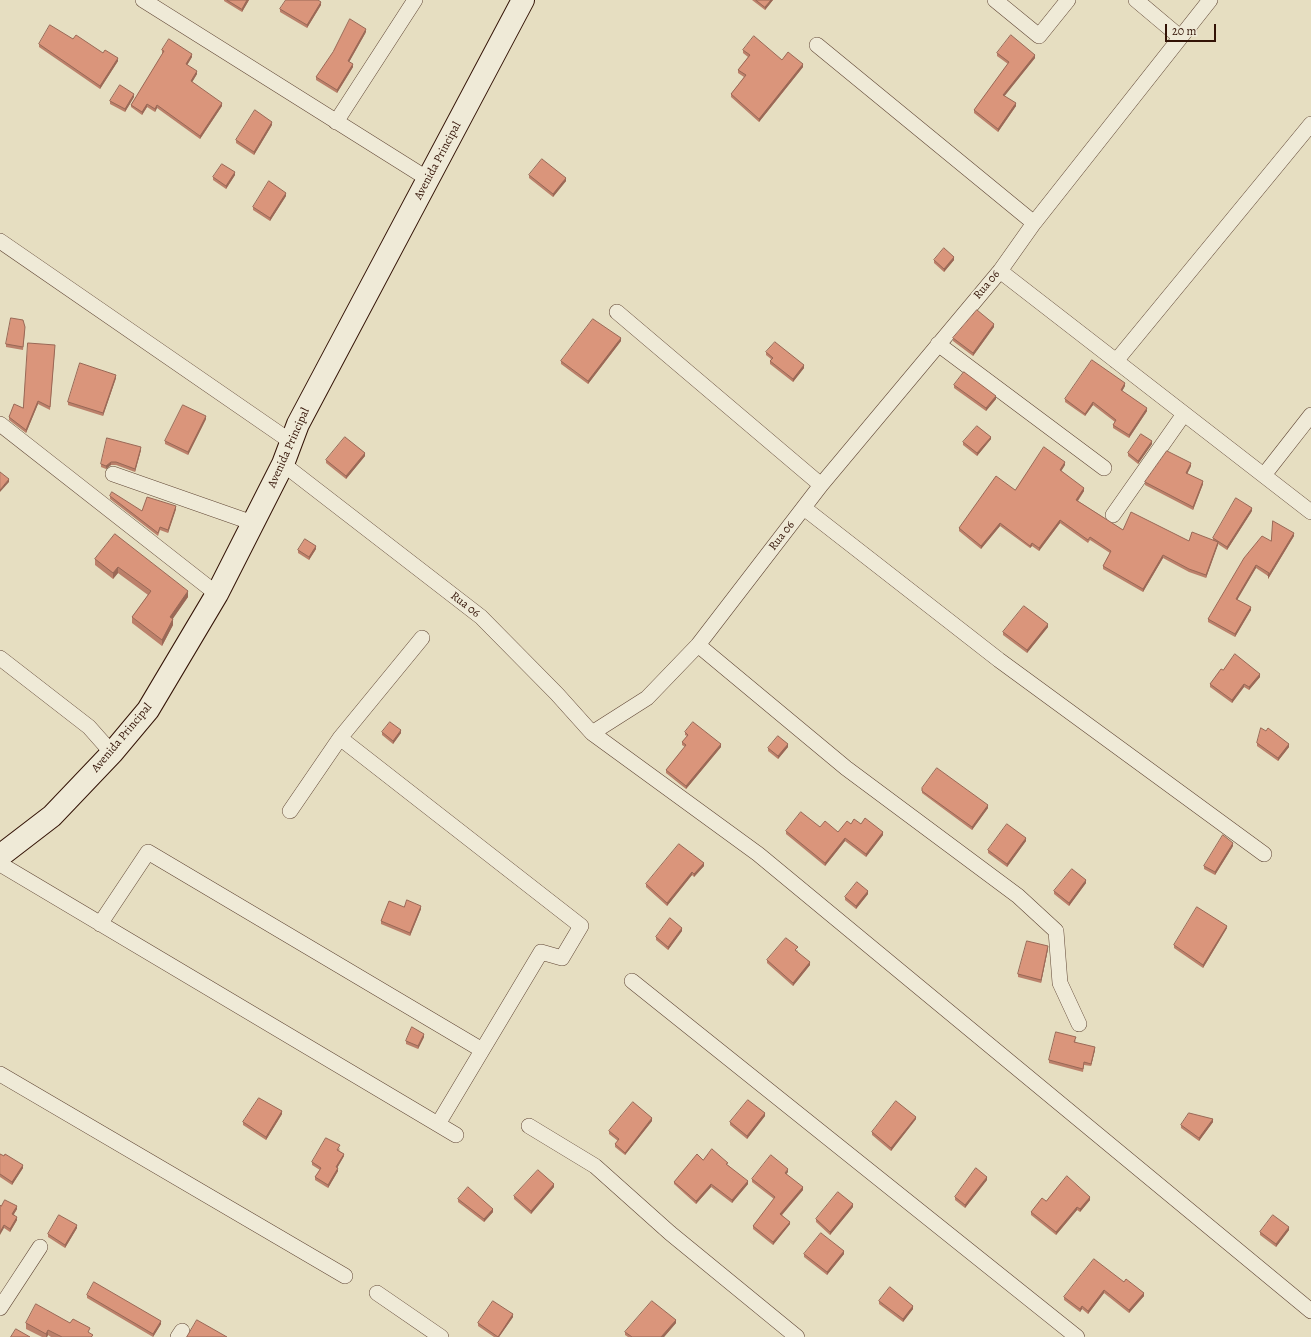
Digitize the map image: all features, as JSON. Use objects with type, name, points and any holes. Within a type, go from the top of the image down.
[{"type":"street","points":[[143,0],[428,179]]},
{"type":"street","points":[[336,122],[415,0]]},
{"type":"street","name":"Avenida Principal","points":[[0,856],[52,816],[112,753],[148,710],[216,594],[283,464],[290,441],[298,424],[523,0]]},
{"type":"street","points":[[994,0],[1039,36],[1068,0]]},
{"type":"street","points":[[1136,0],[1180,38]]},
{"type":"street","name":"Rua 06","points":[[283,464],[481,617],[557,694],[592,732],[646,698],[698,645],[821,485],[1000,271],[1034,223],[1210,0]]},
{"type":"street","points":[[817,45],[1034,223]]},
{"type":"street","points":[[1116,361],[1311,124]]},
{"type":"street","points":[[0,241],[290,441]]},
{"type":"street","points":[[1000,271],[1311,512]]},
{"type":"street","points":[[618,312],[821,485]]},
{"type":"street","points":[[938,344],[1104,468]]},
{"type":"street","points":[[1113,515],[1184,414]]},
{"type":"street","points":[[1264,475],[1311,414]]},
{"type":"street","points":[[0,424],[216,594]]},
{"type":"street","points":[[113,474],[253,523]]},
{"type":"street","points":[[804,508],[999,660],[1264,854]]},
{"type":"street","points":[[290,812],[340,738],[422,638]]},
{"type":"street","points":[[698,645],[846,768],[1018,896],[1056,931],[1060,983],[1079,1024]]},
{"type":"street","points":[[0,658],[89,727],[112,753]]},
{"type":"street","points":[[592,732],[758,854],[1311,1311]]},
{"type":"street","points":[[340,738],[581,926],[562,958],[541,952],[438,1124]]},
{"type":"street","points":[[100,924],[148,852],[482,1050]]},
{"type":"street","points":[[0,864],[456,1135]]},
{"type":"street","points":[[632,981],[1076,1337]]},
{"type":"street","points":[[0,1074],[344,1276]]},
{"type":"street","points":[[529,1126],[595,1166],[670,1233],[797,1337]]},
{"type":"street","points":[[0,1308],[40,1246]]},
{"type":"street","points":[[377,1293],[441,1337]]},
{"type":"building","points":[[227,0],[247,0],[242,9]]},
{"type":"building","points":[[286,0],[318,0],[321,2],[307,25],[280,9]]},
{"type":"building","points":[[756,0],[771,0],[765,7]]},
{"type":"building","points":[[350,19],[366,29],[348,61],[353,64],[337,90],[316,77],[333,52]]},
{"type":"building","points":[[50,25],[73,39],[76,35],[103,53],[105,50],[118,58],[100,86],[39,44]]},
{"type":"building","points":[[1011,35],[1035,55],[1003,95],[1016,103],[998,129],[974,110],[1009,62],[997,53]]},
{"type":"building","points":[[754,36],[782,60],[788,52],[803,64],[759,119],[731,94],[746,75],[738,70],[750,55],[743,50]]},
{"type":"building","points":[[169,39],[192,54],[186,64],[197,71],[191,81],[222,103],[200,136],[157,105],[155,109],[147,104],[142,112],[131,105],[164,51],[162,50]]},
{"type":"building","points":[[120,85],[134,94],[125,109],[110,101]]},
{"type":"building","points":[[255,110],[272,122],[254,152],[236,140]]},
{"type":"building","points":[[542,159],[566,178],[553,194],[529,175]]},
{"type":"building","points":[[222,164],[235,172],[226,186],[213,177]]},
{"type":"building","points":[[269,181],[286,193],[270,218],[253,207]]},
{"type":"building","points":[[944,248],[954,257],[944,269],[934,260]]},
{"type":"building","points":[[977,310],[994,324],[973,353],[953,338]]},
{"type":"building","points":[[11,318],[23,320],[25,327],[23,347],[6,344]]},
{"type":"building","points":[[593,319],[621,338],[588,381],[561,361]]},
{"type":"building","points":[[775,342],[804,365],[793,379],[770,361],[773,358],[766,352]]},
{"type":"building","points":[[28,343],[55,345],[50,407],[38,401],[26,430],[9,417],[14,404],[23,408]]},
{"type":"building","points":[[1092,360],[1125,383],[1121,390],[1147,408],[1129,435],[1113,425],[1116,420],[1093,402],[1085,414],[1065,399]]},
{"type":"building","points":[[80,363],[116,375],[103,413],[68,402]]},
{"type":"building","points":[[964,372],[996,396],[986,408],[954,385]]},
{"type":"building","points":[[183,405],[206,416],[188,452],[165,441]]},
{"type":"building","points":[[977,426],[991,437],[977,453],[963,442]]},
{"type":"building","points":[[1141,434],[1152,441],[1138,461],[1128,453]]},
{"type":"building","points":[[345,437],[365,453],[346,476],[326,460]]},
{"type":"building","points":[[107,438],[141,447],[135,469],[116,462],[111,462],[106,466],[101,464]]},
{"type":"building","points":[[1044,447],[1065,462],[1060,470],[1084,488],[1076,500],[1123,530],[1131,512],[1189,541],[1192,532],[1218,542],[1206,575],[1189,569],[1163,555],[1143,589],[1103,566],[1111,551],[1090,537],[1088,540],[1060,520],[1039,548],[1032,543],[1030,546],[1000,523],[981,546],[959,528],[996,476],[1015,490]]},
{"type":"building","points":[[1167,451],[1191,463],[1186,473],[1203,481],[1193,507],[1145,482]]},
{"type":"building","points":[[0,472],[9,479],[0,490]]},
{"type":"building","points":[[112,492],[142,511],[147,497],[176,506],[168,530],[160,527],[158,533],[110,496]]},
{"type":"building","points":[[1236,498],[1252,508],[1227,547],[1213,538]]},
{"type":"building","points":[[1273,521],[1294,533],[1268,576],[1269,573],[1256,565],[1236,599],[1251,607],[1235,634],[1208,619],[1244,558],[1262,536],[1271,541]]},
{"type":"building","points":[[115,534],[188,591],[170,617],[173,619],[162,640],[132,617],[151,591],[118,567],[113,573],[95,559]]},
{"type":"building","points":[[305,539],[316,546],[309,557],[298,550]]},
{"type":"building","points":[[1024,606],[1048,624],[1027,650],[1003,632]]},
{"type":"building","points":[[1235,654],[1260,674],[1249,687],[1244,684],[1232,700],[1210,684]]},
{"type":"building","points":[[390,722],[401,730],[393,741],[382,732]]},
{"type":"building","points":[[693,722],[721,744],[686,786],[666,770],[686,745],[682,742],[688,735],[685,732]]},
{"type":"building","points":[[1261,728],[1266,731],[1268,728],[1289,744],[1278,758],[1257,743]]},
{"type":"building","points":[[778,736],[788,744],[778,756],[768,748]]},
{"type":"building","points":[[937,768],[988,805],[972,827],[922,791],[922,788]]},
{"type":"building","points":[[801,812],[820,827],[825,821],[838,832],[847,821],[851,824],[854,819],[861,824],[865,818],[883,832],[866,854],[845,838],[825,863],[786,831]]},
{"type":"building","points":[[1007,824],[1026,838],[1007,864],[988,850]]},
{"type":"building","points":[[1223,835],[1233,843],[1215,872],[1204,866]]},
{"type":"building","points":[[679,844],[704,863],[694,874],[692,872],[667,903],[646,884]]},
{"type":"building","points":[[1072,869],[1086,880],[1069,903],[1054,891]]},
{"type":"building","points":[[857,882],[868,891],[856,906],[845,897]]},
{"type":"building","points":[[407,900],[421,906],[410,933],[381,921],[389,901],[404,907]]},
{"type":"building","points":[[1197,907],[1227,926],[1203,965],[1174,945]]},
{"type":"building","points":[[670,918],[682,928],[668,947],[656,937]]},
{"type":"building","points":[[786,938],[798,947],[795,950],[810,962],[793,983],[767,960]]},
{"type":"building","points":[[1027,941],[1048,946],[1041,980],[1018,974]]},
{"type":"building","points":[[412,1027],[424,1034],[418,1046],[406,1041]]},
{"type":"building","points":[[1056,1032],[1076,1037],[1074,1042],[1095,1047],[1091,1064],[1084,1062],[1083,1069],[1049,1060]]},
{"type":"building","points":[[259,1098],[282,1111],[266,1137],[243,1122]]},
{"type":"building","points":[[748,1100],[765,1113],[747,1136],[730,1122]]},
{"type":"building","points":[[896,1101],[916,1117],[891,1148],[872,1132]]},
{"type":"building","points":[[633,1102],[652,1118],[625,1153],[615,1144],[619,1139],[609,1131]]},
{"type":"building","points":[[1189,1113],[1213,1119],[1199,1138],[1181,1125]]},
{"type":"building","points":[[326,1138],[340,1145],[337,1150],[344,1154],[328,1185],[315,1177],[321,1168],[312,1162]]},
{"type":"building","points":[[712,1149],[728,1163],[726,1164],[748,1181],[732,1200],[711,1184],[696,1201],[674,1182],[697,1154],[703,1160]]},
{"type":"building","points":[[0,1154],[4,1156],[5,1154],[23,1165],[12,1182],[0,1174]]},
{"type":"building","points":[[771,1155],[788,1169],[785,1173],[803,1187],[780,1214],[790,1222],[773,1242],[753,1226],[775,1197],[752,1179]]},
{"type":"building","points":[[976,1168],[987,1177],[965,1205],[955,1197]]},
{"type":"building","points":[[538,1170],[554,1184],[531,1211],[514,1196]]},
{"type":"building","points":[[1067,1176],[1090,1197],[1080,1209],[1077,1207],[1056,1232],[1031,1212],[1042,1198],[1046,1201]]},
{"type":"building","points":[[468,1187],[493,1209],[484,1219],[458,1199]]},
{"type":"building","points":[[838,1192],[853,1204],[830,1232],[816,1219]]},
{"type":"building","points":[[5,1200],[17,1206],[12,1214],[17,1217],[10,1229],[4,1225],[0,1232],[0,1205],[1,1206]]},
{"type":"building","points":[[59,1215],[77,1225],[65,1245],[48,1234]]},
{"type":"building","points":[[1273,1215],[1289,1227],[1276,1244],[1260,1232]]},
{"type":"building","points":[[821,1233],[844,1251],[827,1272],[804,1254]]},
{"type":"building","points":[[1094,1259],[1124,1282],[1126,1279],[1144,1293],[1129,1310],[1104,1290],[1088,1311],[1082,1306],[1080,1309],[1064,1297]]},
{"type":"building","points":[[94,1282],[161,1321],[153,1334],[87,1295]]},
{"type":"building","points":[[890,1287],[913,1306],[903,1319],[879,1301]]},
{"type":"building","points":[[493,1301],[513,1314],[498,1337],[478,1323]]},
{"type":"building","points":[[652,1301],[676,1320],[661,1337],[632,1337],[625,1332]]},
{"type":"building","points":[[36,1304],[70,1323],[73,1319],[90,1328],[88,1332],[93,1335],[91,1337],[62,1337],[48,1330],[46,1334],[26,1323]]},
{"type":"building","points":[[197,1320],[227,1337],[187,1337]]},
{"type":"building","points":[[16,1329],[30,1337],[11,1337]]}]
